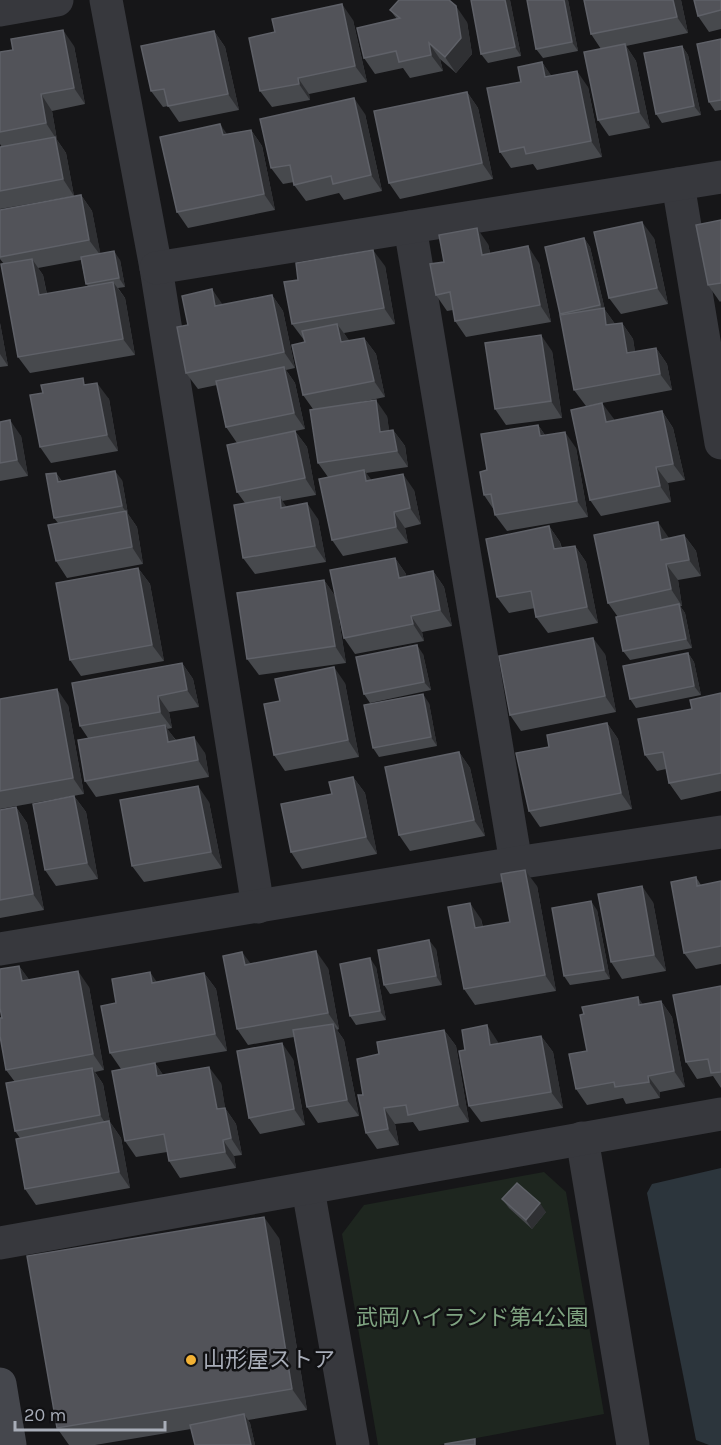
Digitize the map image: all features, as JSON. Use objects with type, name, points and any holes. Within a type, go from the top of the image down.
[{"type":"street","points":[[0,10],[57,0]]},
{"type":"street","points":[[106,0],[156,268],[258,907]]},
{"type":"street","points":[[156,268],[721,177]]},
{"type":"street","points":[[678,184],[721,443]]},
{"type":"street","points":[[410,227],[516,863]]},
{"type":"street","points":[[0,949],[516,863],[721,832]]},
{"type":"street","points":[[0,1244],[721,1114]]},
{"type":"street","points":[[582,1138],[633,1445]]},
{"type":"street","points":[[308,1189],[353,1445]]},
{"type":"street","points":[[0,1384],[10,1445]]},
{"type":"green space","name":"武岡ハイランド第4公園","points":[[544,1172],[566,1192],[604,1414],[439,1445],[378,1445],[342,1234],[364,1205]]},
{"type":"shaded area","points":[[721,1168],[721,1445],[709,1445],[696,1440],[647,1193],[652,1184]]},
{"type":"building","points":[[399,0],[449,0],[456,6],[461,38],[445,57],[429,43],[431,55],[399,62],[396,51],[364,58],[357,28],[400,18],[390,10]]},
{"type":"building","points":[[471,0],[505,0],[515,47],[481,54]]},
{"type":"building","points":[[527,0],[564,0],[572,42],[536,49]]},
{"type":"building","points":[[584,0],[673,0],[677,17],[591,34]]},
{"type":"building","points":[[694,0],[721,0],[721,10],[698,16]]},
{"type":"building","points":[[342,4],[355,66],[298,78],[299,84],[260,91],[249,38],[275,32],[272,19]]},
{"type":"building","points":[[63,30],[74,88],[41,94],[46,123],[0,132],[0,52],[13,50],[11,39]]},
{"type":"building","points":[[214,31],[228,94],[168,106],[164,89],[151,91],[141,46]]},
{"type":"building","points":[[721,39],[721,100],[709,102],[697,44]]},
{"type":"building","points":[[625,44],[639,112],[598,120],[584,52]]},
{"type":"building","points":[[682,46],[694,106],[656,114],[644,53]]},
{"type":"building","points":[[542,62],[545,77],[577,71],[591,141],[526,154],[524,147],[500,152],[487,88],[521,82],[518,67]]},
{"type":"building","points":[[467,92],[482,163],[389,183],[374,111]]},
{"type":"building","points":[[354,98],[371,175],[333,184],[331,176],[294,185],[290,165],[271,168],[260,119]]},
{"type":"building","points":[[220,124],[223,135],[251,130],[264,194],[177,212],[160,137]]},
{"type":"building","points":[[55,137],[63,179],[0,191],[0,147]]},
{"type":"building","points":[[81,195],[89,240],[0,257],[0,210]]},
{"type":"building","points":[[721,220],[721,283],[708,285],[696,225]]},
{"type":"building","points":[[642,222],[657,288],[609,298],[594,232]]},
{"type":"building","points":[[477,228],[482,255],[528,246],[540,305],[455,321],[450,292],[436,295],[430,264],[444,262],[439,235]]},
{"type":"building","points":[[584,238],[600,305],[560,314],[545,247]]},
{"type":"building","points":[[373,250],[384,308],[292,324],[284,282],[298,280],[296,263]]},
{"type":"building","points":[[114,251],[119,278],[86,284],[81,257]]},
{"type":"building","points":[[32,259],[39,295],[113,282],[123,339],[18,357],[1,264]]},
{"type":"building","points":[[212,289],[215,306],[272,295],[284,352],[186,373],[177,327],[188,325],[182,296]]},
{"type":"building","points":[[604,308],[606,325],[622,323],[627,353],[656,348],[660,374],[574,390],[560,315]]},
{"type":"building","points":[[337,324],[341,342],[364,338],[374,381],[303,395],[292,345],[305,342],[302,331]]},
{"type":"building","points":[[541,335],[551,401],[495,409],[485,343]]},
{"type":"building","points":[[284,367],[294,413],[226,427],[216,381]]},
{"type":"building","points":[[83,378],[84,385],[97,383],[107,435],[40,447],[30,395],[43,393],[41,385]]},
{"type":"building","points":[[376,400],[380,432],[393,430],[397,451],[318,463],[310,410]]},
{"type":"building","points":[[602,403],[606,422],[662,411],[673,464],[656,467],[660,486],[590,500],[571,410]]},
{"type":"building","points":[[10,420],[17,460],[0,463],[0,422]]},
{"type":"building","points":[[538,425],[540,436],[565,432],[577,501],[495,515],[491,494],[484,495],[480,472],[487,470],[481,434]]},
{"type":"building","points":[[295,431],[305,478],[237,492],[227,445]]},
{"type":"building","points":[[364,470],[366,481],[403,474],[410,508],[394,512],[396,527],[332,540],[319,479]]},
{"type":"building","points":[[115,471],[122,506],[54,518],[46,474],[56,473],[58,482]]},
{"type":"building","points":[[280,497],[281,508],[307,503],[315,546],[243,558],[234,505]]},
{"type":"building","points":[[126,511],[132,547],[56,561],[48,525]]},
{"type":"building","points":[[658,522],[661,540],[684,535],[689,560],[666,564],[671,589],[608,603],[594,535]]},
{"type":"building","points":[[549,526],[554,549],[575,546],[587,607],[536,617],[531,591],[497,597],[486,539]]},
{"type":"building","points":[[395,558],[399,578],[433,571],[440,610],[411,616],[413,624],[344,638],[330,570]]},
{"type":"building","points":[[138,568],[152,645],[70,660],[56,583]]},
{"type":"building","points":[[324,580],[335,646],[247,659],[237,593]]},
{"type":"building","points":[[679,604],[686,639],[623,651],[616,617]]},
{"type":"building","points":[[593,638],[605,696],[510,715],[499,656]]},
{"type":"building","points":[[417,645],[424,682],[364,694],[356,657]]},
{"type":"building","points":[[688,653],[694,686],[630,699],[623,666]]},
{"type":"building","points":[[182,663],[187,690],[158,696],[160,712],[80,726],[72,683]]},
{"type":"building","points":[[334,667],[348,740],[274,755],[264,704],[280,701],[275,679]]},
{"type":"building","points":[[57,689],[73,778],[0,791],[0,699]]},
{"type":"building","points":[[721,693],[721,773],[669,783],[663,752],[645,755],[638,719],[692,709],[690,700]]},
{"type":"building","points":[[423,694],[431,737],[373,748],[364,705]]},
{"type":"building","points":[[607,723],[621,793],[529,811],[516,753],[549,747],[547,735]]},
{"type":"building","points":[[165,725],[168,742],[194,737],[198,760],[85,781],[78,740]]},
{"type":"building","points":[[459,752],[474,820],[399,835],[385,767]]},
{"type":"building","points":[[353,777],[366,837],[291,852],[281,804],[332,794],[329,782]]},
{"type":"building","points":[[198,786],[211,852],[132,866],[120,800]]},
{"type":"building","points":[[74,796],[87,863],[45,870],[33,804]]},
{"type":"building","points":[[16,807],[33,894],[0,900],[0,810]]},
{"type":"building","points":[[525,870],[545,975],[464,989],[448,907],[470,903],[475,928],[510,922],[501,874]]},
{"type":"building","points":[[696,877],[697,886],[721,881],[721,946],[684,953],[671,882]]},
{"type":"building","points":[[642,886],[654,955],[611,962],[598,894]]},
{"type":"building","points":[[591,901],[604,970],[564,976],[552,908]]},
{"type":"building","points":[[429,940],[436,976],[384,985],[378,950]]},
{"type":"building","points":[[316,951],[328,1013],[237,1029],[223,956],[242,952],[245,965]]},
{"type":"building","points":[[370,958],[380,1011],[350,1016],[340,964]]},
{"type":"building","points":[[19,966],[22,981],[78,971],[93,1054],[6,1070],[0,1036],[0,1018],[2,1018],[0,969]]},
{"type":"building","points":[[150,972],[152,983],[204,973],[215,1034],[110,1053],[101,1006],[116,1003],[112,979]]},
{"type":"building","points":[[721,986],[721,1072],[711,1073],[708,1059],[686,1062],[673,995]]},
{"type":"building","points":[[638,997],[639,1005],[661,1001],[674,1071],[648,1076],[649,1082],[615,1087],[614,1082],[576,1089],[569,1054],[587,1051],[580,1015],[584,1014],[582,1007]]},
{"type":"building","points":[[333,1024],[347,1100],[307,1107],[293,1030]]},
{"type":"building","points":[[487,1025],[490,1045],[541,1036],[551,1092],[469,1106],[459,1051],[465,1050],[462,1030]]},
{"type":"building","points":[[444,1030],[458,1105],[408,1115],[406,1105],[384,1108],[388,1129],[366,1133],[358,1095],[363,1095],[357,1059],[379,1054],[377,1042]]},
{"type":"building","points":[[282,1043],[294,1109],[249,1118],[237,1051]]},
{"type":"building","points":[[155,1063],[157,1076],[209,1067],[217,1109],[225,1108],[231,1138],[223,1140],[225,1152],[169,1161],[164,1134],[125,1141],[112,1071]]},
{"type":"building","points":[[92,1068],[100,1115],[15,1131],[6,1083]]},
{"type":"building","points":[[109,1121],[119,1172],[25,1189],[16,1139]]},
{"type":"building","points":[[517,1183],[540,1203],[526,1220],[502,1199]]},
{"type":"building","points":[[264,1217],[292,1389],[57,1428],[27,1256]]},
{"type":"building","points":[[244,1414],[251,1445],[195,1445],[190,1425]]},
{"type":"building","points":[[475,1439],[475,1445],[445,1445],[445,1444]]},
{"type":"place","name":"山形屋ストア","points":[[191,1360]]}]
